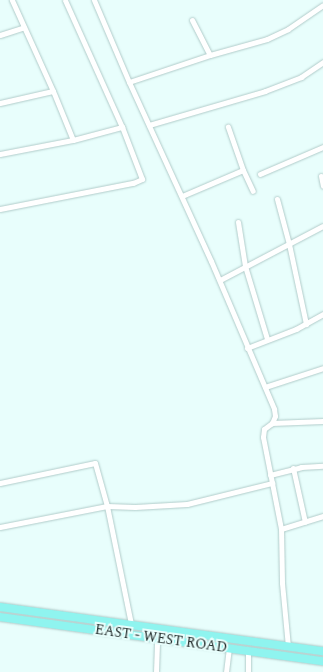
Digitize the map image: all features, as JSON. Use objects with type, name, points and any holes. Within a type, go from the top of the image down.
[{"type":"main road","name":"EAST - WEST ROAD","points":[[0,607],[323,651]]},
{"type":"main road","name":"EAST - WEST ROAD","points":[[0,617],[323,662]]},
{"type":"street","points":[[12,0],[53,91],[73,140]]},
{"type":"street","points":[[0,209],[142,180],[122,127],[65,0]]},
{"type":"street","points":[[94,0],[129,82],[220,280],[247,348],[274,409],[272,423]]},
{"type":"street","points":[[129,82],[210,54],[267,39],[288,29],[323,5]]},
{"type":"street","points":[[192,20],[210,54]]},
{"type":"street","points":[[0,35],[24,27]]},
{"type":"street","points":[[149,124],[265,91],[301,77],[323,62]]},
{"type":"street","points":[[0,103],[53,91]]},
{"type":"street","points":[[0,154],[73,140],[122,127]]},
{"type":"street","points":[[228,127],[243,170],[253,191]]},
{"type":"street","points":[[260,174],[323,147]]},
{"type":"street","points":[[182,196],[243,170]]},
{"type":"street","points":[[321,176],[323,186]]},
{"type":"street","points":[[277,199],[289,244],[306,324]]},
{"type":"street","points":[[238,222],[245,266],[267,340]]},
{"type":"street","points":[[220,280],[323,226]]},
{"type":"street","points":[[247,348],[306,324],[323,314]]},
{"type":"street","points":[[265,387],[323,368]]},
{"type":"street","points":[[288,646],[282,583],[282,529],[270,475],[263,433],[264,429],[272,423],[323,421]]},
{"type":"street","points":[[0,484],[95,463],[107,506],[131,624]]},
{"type":"street","points":[[270,475],[294,468],[323,466]]},
{"type":"street","points":[[294,468],[305,522]]},
{"type":"street","points":[[0,527],[107,506],[135,507],[188,504],[272,483]]},
{"type":"street","points":[[282,529],[323,516]]},
{"type":"street","points":[[156,672],[157,640]]},
{"type":"street","points":[[226,672],[229,649]]},
{"type":"street","points":[[248,652],[248,672]]}]
